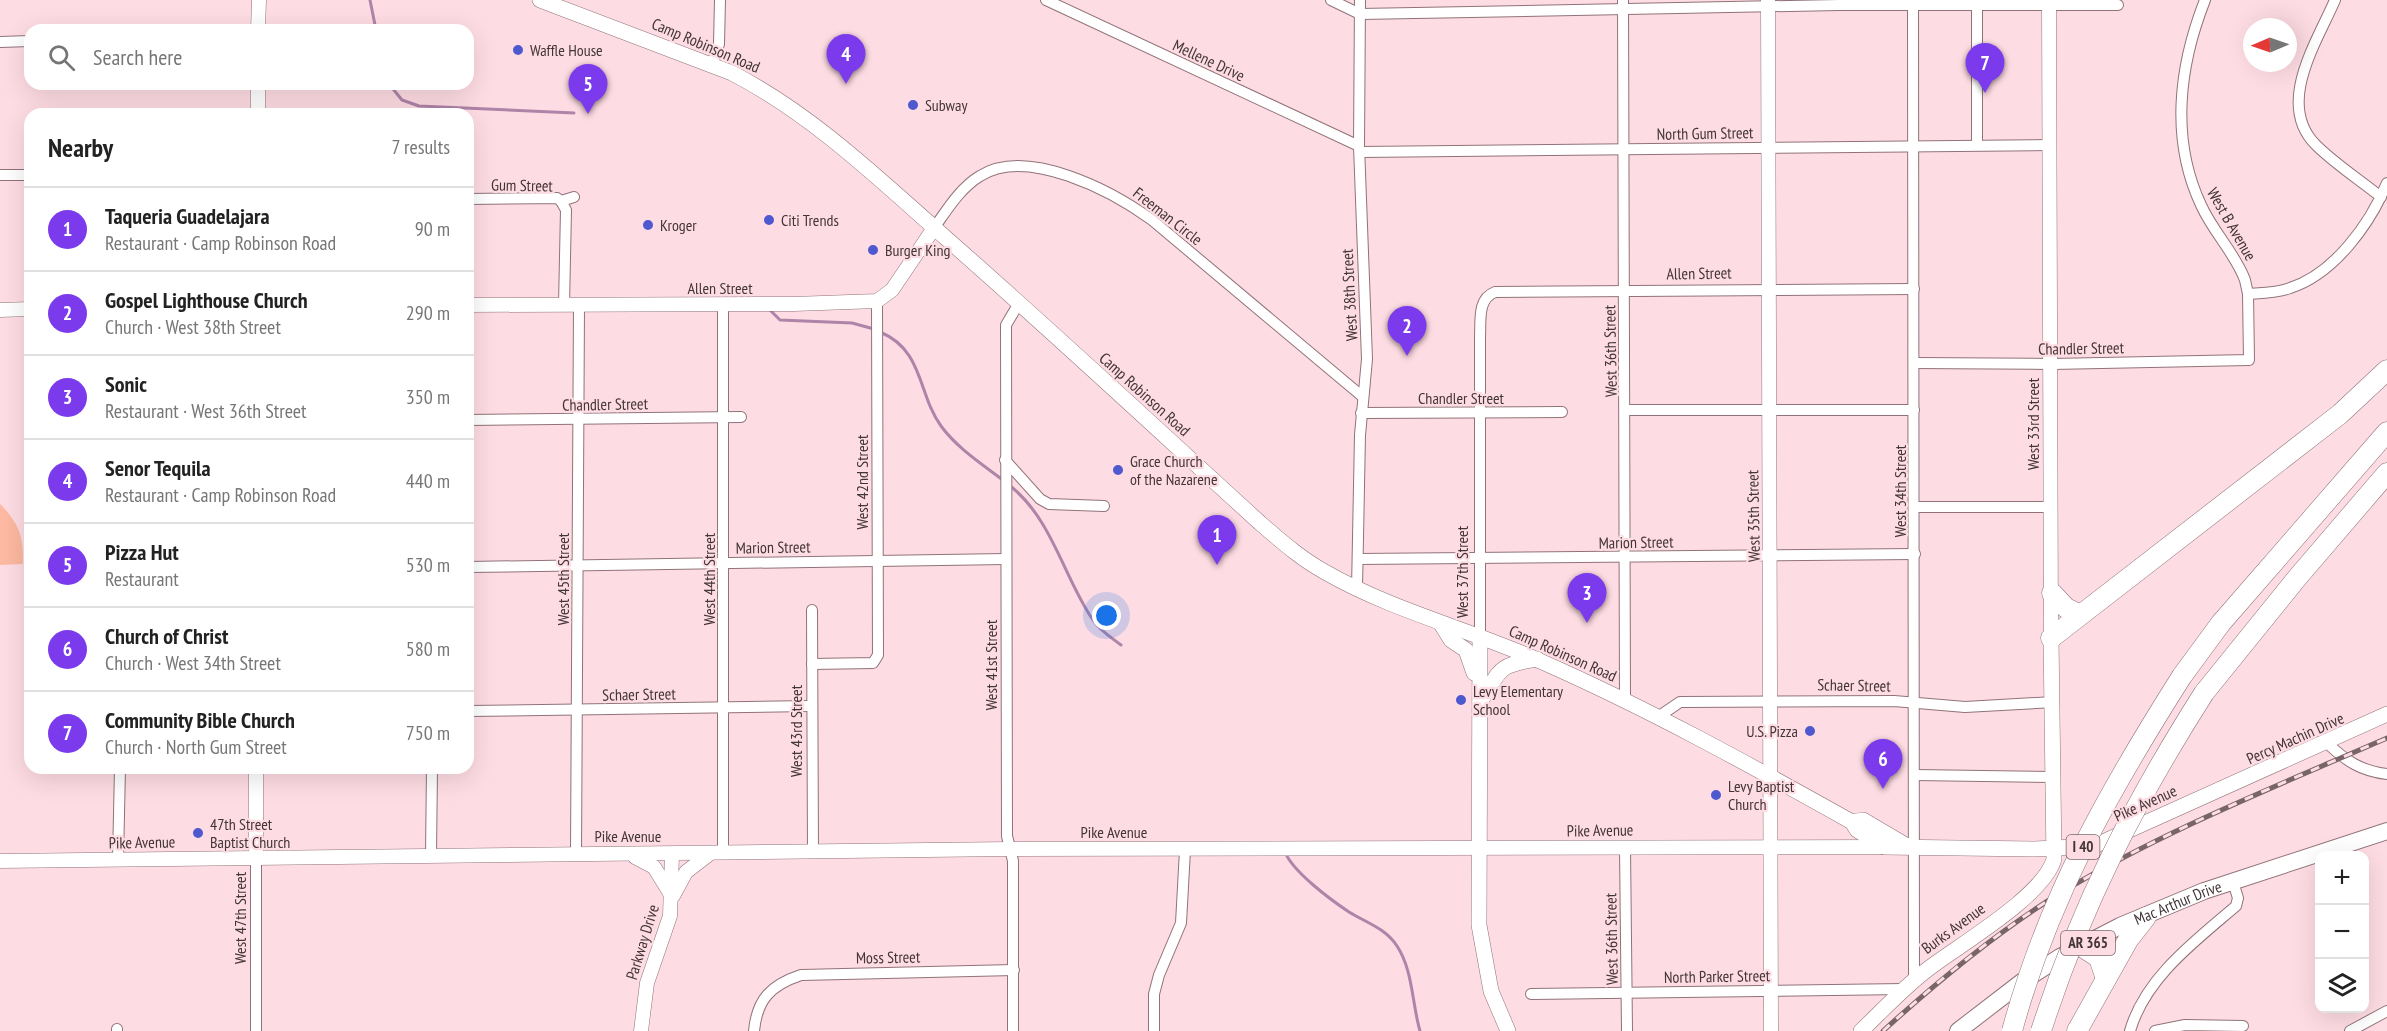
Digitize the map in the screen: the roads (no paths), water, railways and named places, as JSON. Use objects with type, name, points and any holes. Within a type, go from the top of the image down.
[{"type":"highway","points":[[2051,638],[2079,614],[2303,444],[2340,414],[2387,370]]},
{"type":"highway","name":"I 40","points":[[2012,1031],[2035,957],[2061,888],[2113,789],[2182,676],[2221,623],[2387,432]]},
{"type":"highway","name":"I 40","points":[[2041,1031],[2077,926],[2145,788],[2204,693],[2297,578],[2387,473]]},
{"type":"highway","points":[[2052,592],[2066,608],[2079,614]]},
{"type":"highway","points":[[2077,1031],[2128,940],[2146,917]]},
{"type":"highway","points":[[2081,946],[2099,958],[2106,979]]},
{"type":"main road","name":"Camp Robinson Road","points":[[540,0],[712,64],[760,87],[807,119],[1020,303],[1276,537],[1324,572],[1357,589],[1441,624],[1537,659],[1658,717],[1852,822],[1857,830],[1884,847]]},
{"type":"main road","points":[[1441,624],[1451,640],[1466,650],[1480,685]]},
{"type":"main road","name":"West 37th Street","points":[[1480,638],[1481,946],[1491,991],[1508,1031]]},
{"type":"main road","name":"West 33rd Street","points":[[2051,638],[2054,702],[2054,848]]},
{"type":"main road","points":[[1480,702],[1499,670],[1507,665],[1537,659]]},
{"type":"main road","name":"Percy Machin Drive","points":[[2217,792],[2387,714]]},
{"type":"main road","name":"Pike Avenue","points":[[1884,847],[1946,849],[2094,846],[2217,792]]},
{"type":"main road","name":"Camp Robinson Road","points":[[1852,822],[1863,820],[1911,847]]},
{"type":"main road","name":"Mac Arthur Drive","points":[[1958,1031],[2023,981],[2081,946],[2120,926],[2204,891],[2387,831]]},
{"type":"main road","points":[[2029,895],[2094,846]]},
{"type":"main road","name":"Burks Avenue","points":[[1861,1031],[1909,985],[2029,895],[2051,868],[2054,848]]},
{"type":"street","points":[[258,24],[259,0]]},
{"type":"street","points":[[712,64],[719,44],[720,0]]},
{"type":"street","name":"Mellene Drive","points":[[1046,0],[1359,149]]},
{"type":"street","points":[[1331,0],[1360,14],[1623,5],[1768,3],[1977,5],[2049,2],[2118,5]]},
{"type":"street","name":"West 38th Street","points":[[1357,589],[1360,413],[1366,358],[1359,149],[1360,0]]},
{"type":"street","name":"West B Avenue","points":[[2205,0],[2185,61],[2181,112],[2183,140],[2187,164],[2201,206],[2240,268],[2248,294],[2249,360]]},
{"type":"street","points":[[2335,0],[2301,80],[2298,95],[2300,117],[2316,145],[2381,197]]},
{"type":"street","name":"West 33rd Street","points":[[2049,2],[2052,364],[2051,638]]},
{"type":"street","name":"West 35th Street","points":[[1768,3],[1770,556],[1768,700],[1771,1031]]},
{"type":"street","name":"West 34th Street","points":[[1909,985],[1911,847],[1915,774],[1913,3]]},
{"type":"street","name":"West 36th Street","points":[[1623,5],[1626,410],[1625,701]]},
{"type":"street","points":[[1977,5],[1977,144]]},
{"type":"street","points":[[0,42],[24,41]]},
{"type":"street","points":[[258,90],[258,108]]},
{"type":"street","name":"North Gum Street","points":[[1359,149],[2050,145]]},
{"type":"street","name":"Freeman Circle","points":[[934,228],[967,185],[998,168],[1020,166],[1084,181],[1124,200],[1152,220],[1363,397]]},
{"type":"street","points":[[0,175],[24,175]]},
{"type":"street","points":[[2248,294],[2290,288],[2317,273],[2360,234],[2387,183]]},
{"type":"street","name":"Gum Street","points":[[474,199],[557,198],[561,201],[574,197]]},
{"type":"street","points":[[561,201],[566,210],[564,305]]},
{"type":"street","points":[[877,301],[892,290],[934,228]]},
{"type":"street","name":"Allen Street","points":[[1486,297],[1495,292],[1768,288],[1914,289]]},
{"type":"street","name":"West 37th Street","points":[[1480,638],[1481,308],[1486,297]]},
{"type":"street","name":"Allen Street","points":[[474,305],[877,301]]},
{"type":"street","name":"West 42nd Street","points":[[812,664],[875,661],[878,655],[877,301]]},
{"type":"street","name":"West 41st Street","points":[[1013,1031],[1013,861],[1007,836],[1006,325],[1020,303]]},
{"type":"street","name":"West 45th Street","points":[[576,854],[579,304]]},
{"type":"street","name":"West 44th Street","points":[[716,854],[724,707],[723,304]]},
{"type":"street","points":[[0,310],[24,309]]},
{"type":"street","name":"Chandler Street","points":[[1914,363],[2052,364],[2249,360]]},
{"type":"street","points":[[1626,410],[1914,410]]},
{"type":"street","name":"Chandler Street","points":[[1360,413],[1562,412]]},
{"type":"street","name":"Chandler Street","points":[[474,420],[741,417]]},
{"type":"street","points":[[1005,465],[1040,499],[1049,504],[1104,506]]},
{"type":"street","points":[[1915,507],[2051,507]]},
{"type":"street","name":"Marion Street","points":[[1358,559],[1915,554]]},
{"type":"street","name":"Marion Street","points":[[474,567],[1006,559]]},
{"type":"street","name":"West 43rd Street","points":[[812,610],[810,706],[813,852]]},
{"type":"street","name":"Schaer Street","points":[[1658,717],[1680,702],[1894,700],[1915,704],[1965,707],[2054,702]]},
{"type":"street","name":"Schaer Street","points":[[474,711],[810,706]]},
{"type":"street","points":[[2327,743],[2353,765],[2365,771],[2387,774]]},
{"type":"street","points":[[118,860],[120,774]]},
{"type":"street","name":"West 47th Street","points":[[256,774],[256,1031]]},
{"type":"street","points":[[431,855],[432,774]]},
{"type":"street","points":[[1915,774],[2054,777]]},
{"type":"street","name":"Pike Avenue","points":[[0,861],[1010,849],[1884,847]]},
{"type":"street","name":"West 36th Street","points":[[1625,848],[1627,1031]]},
{"type":"street","points":[[1154,1031],[1156,984],[1181,923],[1185,850]]},
{"type":"street","name":"Parkway Drive","points":[[626,854],[642,859],[654,867],[672,898]]},
{"type":"street","name":"Parkway Drive","points":[[641,1031],[647,983],[670,916],[672,854]]},
{"type":"street","name":"Parkway Drive","points":[[672,898],[686,872],[716,854]]},
{"type":"street","points":[[2130,1031],[2140,1004],[2154,983],[2236,906],[2238,898],[2233,882]]},
{"type":"street","name":"Moss Street","points":[[754,1031],[758,1008],[767,993],[786,980],[810,973],[1014,970]]},
{"type":"street","name":"North Parker Street","points":[[1532,994],[1909,985]]},
{"type":"street","points":[[2350,1031],[2387,1011]]},
{"type":"street","points":[[2155,1031],[2185,1025],[2243,1026]]},
{"type":"waterway","points":[[370,0],[375,24]]},
{"type":"waterway","points":[[394,90],[402,100],[419,106],[463,108]]},
{"type":"waterway","points":[[474,108],[574,113]]},
{"type":"waterway","points":[[770,310],[780,320],[852,323],[874,329]]},
{"type":"waterway","points":[[880,332],[894,340],[913,361],[928,401],[941,426],[971,456],[1004,481]]},
{"type":"waterway","points":[[1009,485],[1024,499],[1047,531],[1096,624],[1121,645]]},
{"type":"waterway","points":[[1285,852],[1289,860],[1313,885],[1349,912],[1381,930],[1397,946],[1409,976],[1420,1031]]},
{"type":"railway","points":[[1883,1031],[1969,957],[2062,892],[2181,829],[2387,738]]},
{"type":"place","name":"Waffle House","points":[[518,50]]},
{"type":"place","name":"Senor Tequila","points":[[846,84]]},
{"type":"place","name":"Community Bible Church","points":[[1985,93]]},
{"type":"place","name":"Subway","points":[[913,105]]},
{"type":"place","name":"Pizza Hut","points":[[588,114]]},
{"type":"place","name":"Citi Trends","points":[[769,220]]},
{"type":"place","name":"Kroger","points":[[648,225]]},
{"type":"place","name":"Burger King","points":[[873,250]]},
{"type":"place","name":"Gospel Lighthouse Church","points":[[1407,356]]},
{"type":"place","name":"Grace Church of the Nazarene","points":[[1118,470]]},
{"type":"place","name":"Taqueria Guadelajara","points":[[1217,565]]},
{"type":"place","name":"Sonic","points":[[1587,623]]},
{"type":"place","name":"Levy Elementary School","points":[[1461,700]]},
{"type":"place","name":"U.S. Pizza","points":[[1810,731]]},
{"type":"place","name":"Church of Christ","points":[[1883,789]]},
{"type":"place","name":"Levy Baptist Church","points":[[1716,795]]},
{"type":"place","name":"47th Street Baptist Church","points":[[198,833]]}]
